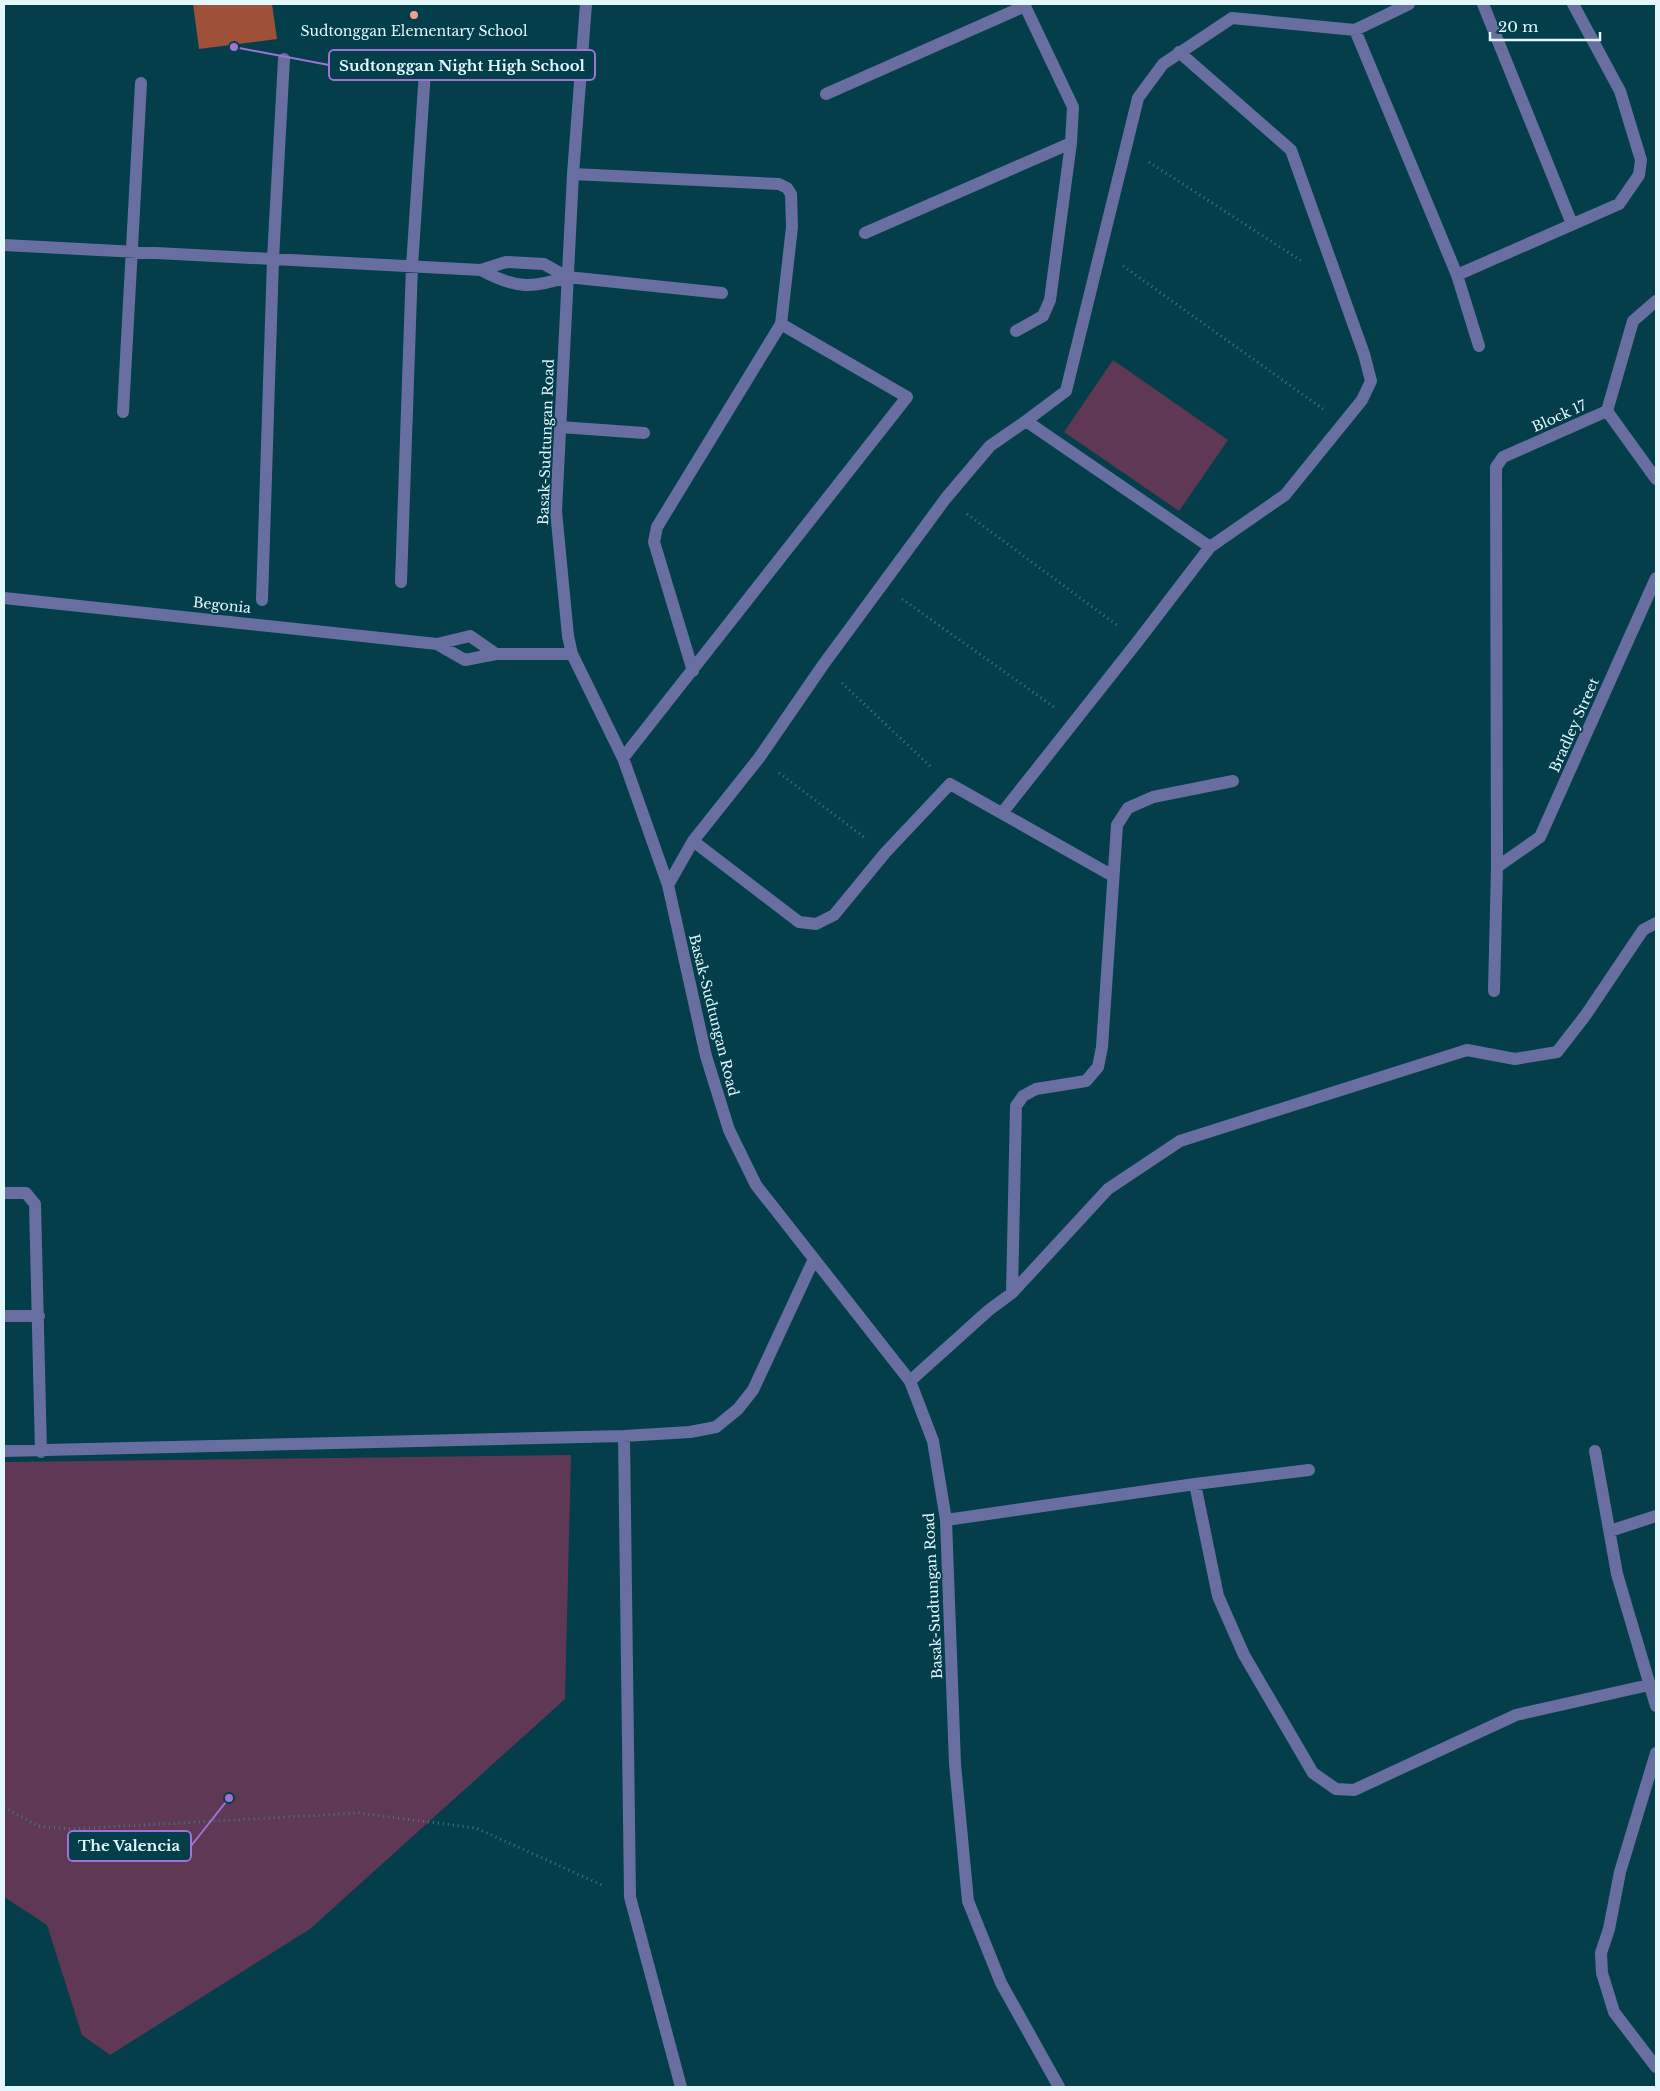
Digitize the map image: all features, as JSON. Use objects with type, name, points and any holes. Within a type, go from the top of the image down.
[{"type":"street","name":"Basak-Sudtungan Road","points":[[586,4],[573,174],[556,511],[568,636],[572,654],[623,758],[668,886],[706,1056],[729,1130],[756,1185],[910,1381],[933,1441],[946,1520],[955,1764],[968,1901],[1001,1983],[1059,2087]]},
{"type":"street","points":[[668,886],[692,841],[759,758],[823,665],[946,498],[990,446],[1066,391],[1138,98],[1163,64],[1232,18],[1355,30],[1409,4]]},
{"type":"street","points":[[1483,4],[1572,224]]},
{"type":"street","points":[[1457,275],[1619,204],[1639,174],[1641,160],[1620,90],[1573,4]]},
{"type":"street","points":[[826,94],[1024,5],[1073,107],[1072,143],[1050,300],[1043,316],[1016,331]]},
{"type":"street","points":[[1355,30],[1457,275],[1480,346]]},
{"type":"street","points":[[1002,813],[1210,547],[1285,495],[1362,400],[1371,381],[1364,354],[1291,150],[1179,52]]},
{"type":"street","points":[[401,582],[412,266],[426,56]]},
{"type":"street","points":[[262,600],[273,259],[284,59]]},
{"type":"street","points":[[123,412],[141,83]]},
{"type":"street","points":[[865,233],[1072,143]]},
{"type":"street","points":[[573,174],[779,184],[787,188],[791,194],[792,227],[781,324],[657,527],[654,542],[693,671]]},
{"type":"street","points":[[4,245],[481,270],[506,262],[544,264],[567,276],[722,293]]},
{"type":"street","points":[[481,270],[504,282],[524,284],[544,285],[567,276]]},
{"type":"street","name":"Block 17","points":[[1497,867],[1496,467],[1503,456],[1607,411],[1633,321],[1656,301]]},
{"type":"street","points":[[623,758],[907,397],[781,324]]},
{"type":"street","points":[[1607,411],[1656,478]]},
{"type":"street","points":[[1026,421],[1210,547]]},
{"type":"street","points":[[560,427],[644,433]]},
{"type":"street","name":"Bradley Street","points":[[1497,867],[1540,837],[1656,578]]},
{"type":"street","name":"Begonia","points":[[4,598],[437,644],[470,636],[496,654]]},
{"type":"street","name":"Begonia","points":[[437,644],[465,660],[496,654],[572,654]]},
{"type":"street","points":[[1012,1293],[1016,1106],[1023,1096],[1036,1088],[1086,1081],[1098,1067],[1102,1047],[1117,824],[1128,808],[1153,797],[1233,781]]},
{"type":"street","points":[[692,841],[799,922],[816,924],[834,915],[885,853],[950,784],[1113,876]]},
{"type":"street","points":[[1494,991],[1497,867]]},
{"type":"street","points":[[910,1381],[989,1310],[1012,1293],[1108,1189],[1180,1141],[1466,1050],[1516,1059],[1556,1052],[1586,1016],[1643,930],[1656,923]]},
{"type":"street","points":[[4,1193],[26,1193],[35,1204],[41,1452]]},
{"type":"street","points":[[4,1451],[41,1452],[624,1436],[690,1432],[716,1427],[738,1409],[753,1390],[814,1260]]},
{"type":"street","points":[[4,1316],[39,1316]]},
{"type":"street","points":[[624,1436],[630,1897],[681,2087]]},
{"type":"street","points":[[1595,1451],[1617,1574],[1656,1706]]},
{"type":"street","points":[[946,1520],[1195,1484],[1308,1470]]},
{"type":"street","points":[[1195,1484],[1218,1596],[1244,1655],[1313,1773],[1336,1789],[1354,1790],[1516,1715],[1649,1685]]},
{"type":"street","points":[[1610,1531],[1656,1516]]},
{"type":"street","points":[[1656,1753],[1620,1872],[1609,1929],[1601,1953],[1602,1973],[1614,2012],[1656,2067]]},
{"type":"path","points":[[1126,146],[1340,286]]},
{"type":"path","points":[[1100,250],[1343,423]]},
{"type":"path","points":[[946,498],[1138,641]]},
{"type":"path","points":[[883,586],[1073,721]]},
{"type":"path","points":[[823,665],[950,784]]},
{"type":"path","points":[[759,758],[885,853]]},
{"type":"path","points":[[4,1806],[38,1826],[70,1829],[359,1814],[476,1828],[630,1897]]},
{"type":"shaded area","points":[[1113,360],[1228,440],[1179,511],[1064,432]]},
{"type":"shaded area","points":[[571,1455],[565,1699],[310,1929],[110,2055],[82,2035],[47,1925],[4,1897],[4,1462]]},
{"type":"building","points":[[193,4],[272,4],[277,39],[199,49]]},
{"type":"place","name":"Sudtonggan Elementary School","points":[[414,15]]},
{"type":"place","name":"Sudtonggan Night High School","points":[[234,47]]},
{"type":"place","name":"The Valencia","points":[[229,1798]]}]
